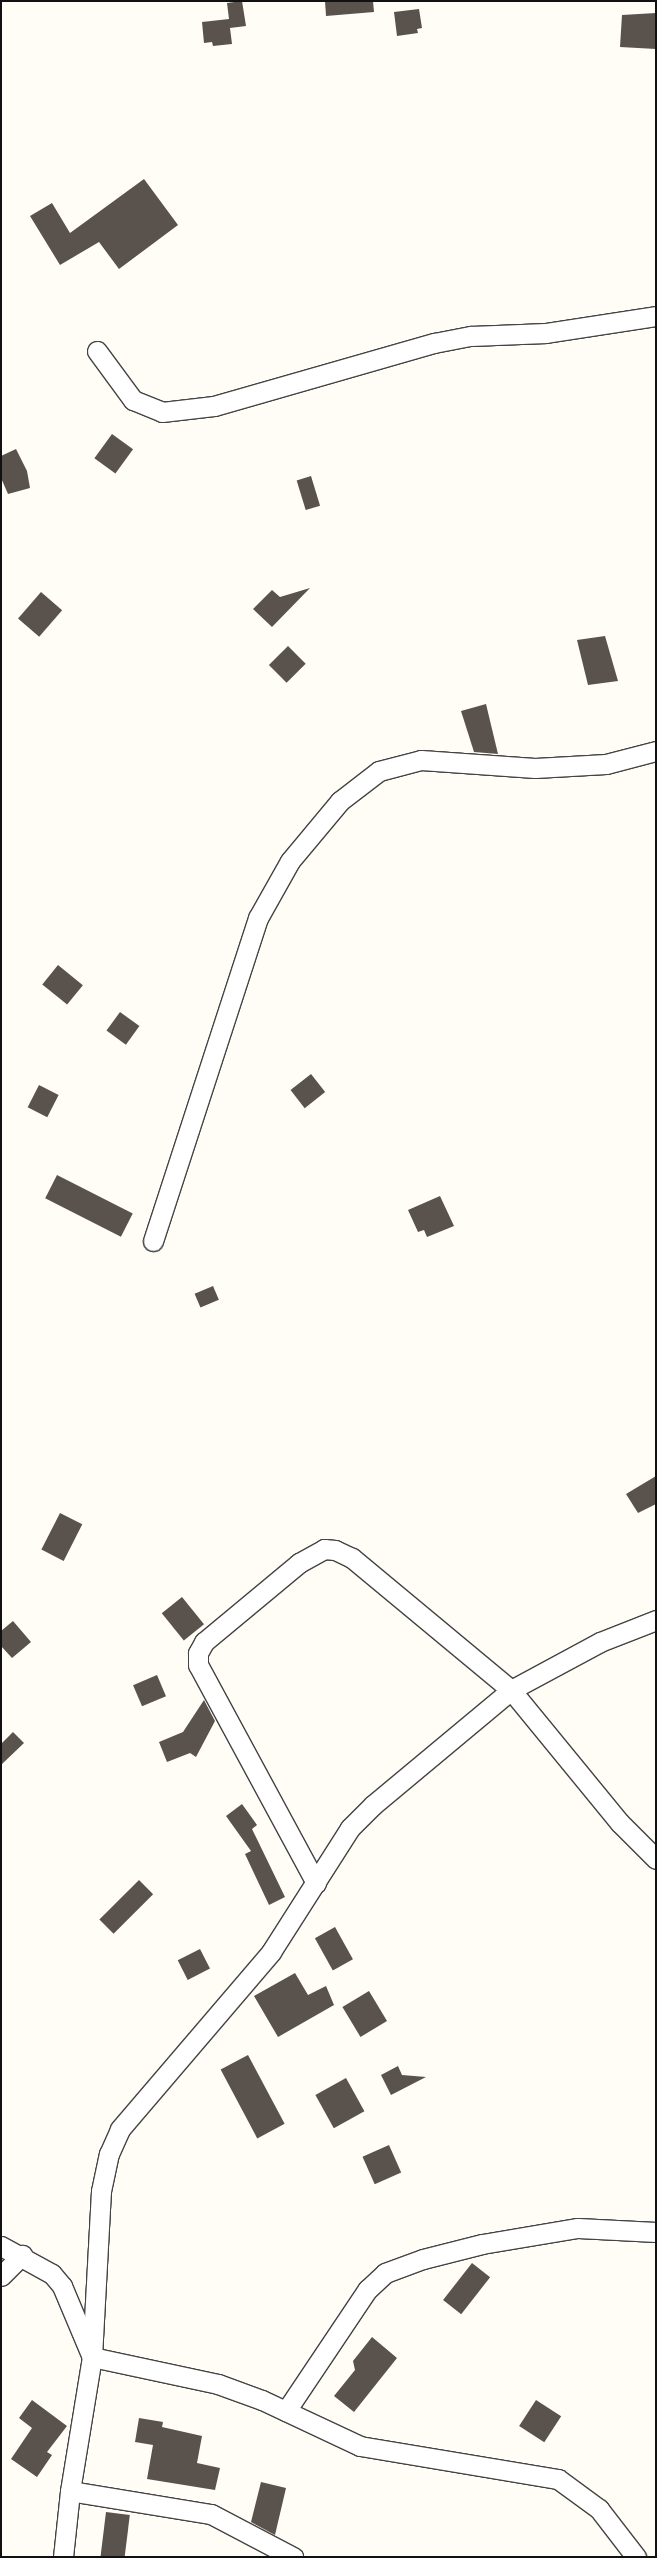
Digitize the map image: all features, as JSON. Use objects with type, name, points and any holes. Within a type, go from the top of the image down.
[{"type":"street","points":[[97,351],[133,400],[162,412],[214,406],[434,343],[471,336],[546,333],[656,316]]},
{"type":"street","points":[[153,1241],[258,918],[290,861],[340,801],[379,771],[422,760],[535,768],[606,764],[656,751]]},
{"type":"street","points":[[316,1883],[206,1684],[198,1665],[198,1653],[204,1642],[299,1563],[324,1549],[335,1550],[376,1577],[511,1690],[620,1823],[656,1858]]},
{"type":"street","points":[[63,2557],[70,2491],[92,2357],[101,2190],[109,2154],[120,2129],[259,1968],[350,1828],[373,1805],[511,1690],[600,1642],[656,1620]]},
{"type":"street","points":[[286,2411],[366,2290],[385,2273],[423,2259],[482,2244],[578,2228],[656,2232]]},
{"type":"street","points":[[1,2246],[22,2255],[52,2274],[62,2286],[92,2357]]},
{"type":"street","points":[[1,2276],[22,2255]]},
{"type":"street","points":[[92,2357],[218,2384],[286,2411],[360,2446],[558,2479],[600,2509],[636,2557]]},
{"type":"street","points":[[70,2491],[211,2514],[292,2557]]},
{"type":"building","points":[[242,1],[246,26],[230,28],[232,44],[213,46],[212,42],[204,43],[202,22],[229,19],[227,3]]},
{"type":"building","points":[[325,1],[373,1],[374,12],[326,16]]},
{"type":"building","points":[[419,9],[422,28],[417,29],[418,33],[397,36],[394,12]]},
{"type":"building","points":[[656,13],[656,49],[620,47],[622,15]]},
{"type":"building","points":[[144,179],[178,225],[119,269],[99,242],[60,265],[30,216],[52,203],[70,233]]},
{"type":"building","points":[[112,434],[133,449],[115,474],[94,458]]},
{"type":"building","points":[[16,449],[27,471],[30,488],[8,494],[1,478],[1,456]]},
{"type":"building","points":[[311,476],[320,506],[306,510],[297,480]]},
{"type":"building","points":[[310,588],[272,627],[253,609],[272,590],[280,597]]},
{"type":"building","points":[[41,592],[62,610],[39,637],[18,618]]},
{"type":"building","points":[[605,636],[618,681],[588,685],[577,640]]},
{"type":"building","points":[[288,646],[306,664],[287,683],[269,665]]},
{"type":"building","points":[[486,704],[498,754],[474,752],[461,711]]},
{"type":"building","points":[[58,965],[83,985],[67,1005],[42,984]]},
{"type":"building","points":[[120,1012],[139,1026],[126,1045],[106,1031]]},
{"type":"building","points":[[311,1074],[325,1092],[305,1108],[291,1090]]},
{"type":"building","points":[[39,1085],[59,1095],[47,1117],[28,1107]]},
{"type":"building","points":[[57,1175],[133,1214],[121,1237],[45,1198]]},
{"type":"building","points":[[440,1196],[454,1226],[427,1237],[424,1230],[418,1232],[408,1210]]},
{"type":"building","points":[[213,1286],[219,1300],[200,1308],[195,1294]]},
{"type":"building","points":[[656,1476],[656,1504],[638,1513],[626,1494]]},
{"type":"building","points":[[60,1513],[82,1524],[64,1561],[41,1550]]},
{"type":"building","points":[[182,1597],[204,1624],[184,1641],[162,1613]]},
{"type":"building","points":[[13,1621],[31,1642],[12,1658],[1,1646],[1,1631]]},
{"type":"building","points":[[157,1675],[166,1696],[142,1706],[133,1685]]},
{"type":"building","points":[[204,1700],[215,1721],[196,1757],[190,1753],[167,1762],[159,1742],[183,1732]]},
{"type":"building","points":[[13,1732],[24,1743],[1,1765],[1,1744]]},
{"type":"building","points":[[242,1804],[257,1825],[252,1829],[285,1897],[269,1905],[245,1854],[251,1851],[226,1816]]},
{"type":"building","points":[[139,1880],[153,1894],[114,1934],[99,1920]]},
{"type":"building","points":[[335,1927],[353,1959],[333,1971],[315,1938]]},
{"type":"building","points":[[200,1949],[210,1969],[188,1980],[178,1960]]},
{"type":"building","points":[[295,1973],[308,1995],[326,1986],[334,2005],[278,2037],[254,1996]]},
{"type":"building","points":[[369,1991],[387,2021],[360,2037],[342,2007]]},
{"type":"building","points":[[248,2055],[285,2124],[257,2138],[221,2070]]},
{"type":"building","points":[[398,2066],[402,2075],[426,2077],[391,2095],[381,2075]]},
{"type":"building","points":[[346,2078],[364,2111],[334,2128],[315,2095]]},
{"type":"building","points":[[389,2145],[401,2172],[375,2184],[363,2157]]},
{"type":"building","points":[[472,2263],[490,2277],[461,2314],[443,2300]]},
{"type":"building","points":[[372,2337],[397,2358],[354,2412],[334,2396],[355,2370],[353,2361]]},
{"type":"building","points":[[32,2400],[67,2426],[47,2452],[52,2455],[37,2477],[11,2459],[32,2428],[19,2418]]},
{"type":"building","points":[[536,2400],[561,2416],[544,2442],[519,2426]]},
{"type":"building","points":[[139,2418],[163,2422],[162,2427],[202,2436],[197,2463],[220,2468],[215,2490],[147,2479],[153,2445],[135,2442]]},
{"type":"building","points":[[261,2482],[286,2488],[275,2535],[251,2522]]},
{"type":"building","points":[[106,2512],[130,2515],[125,2557],[101,2557]]}]
